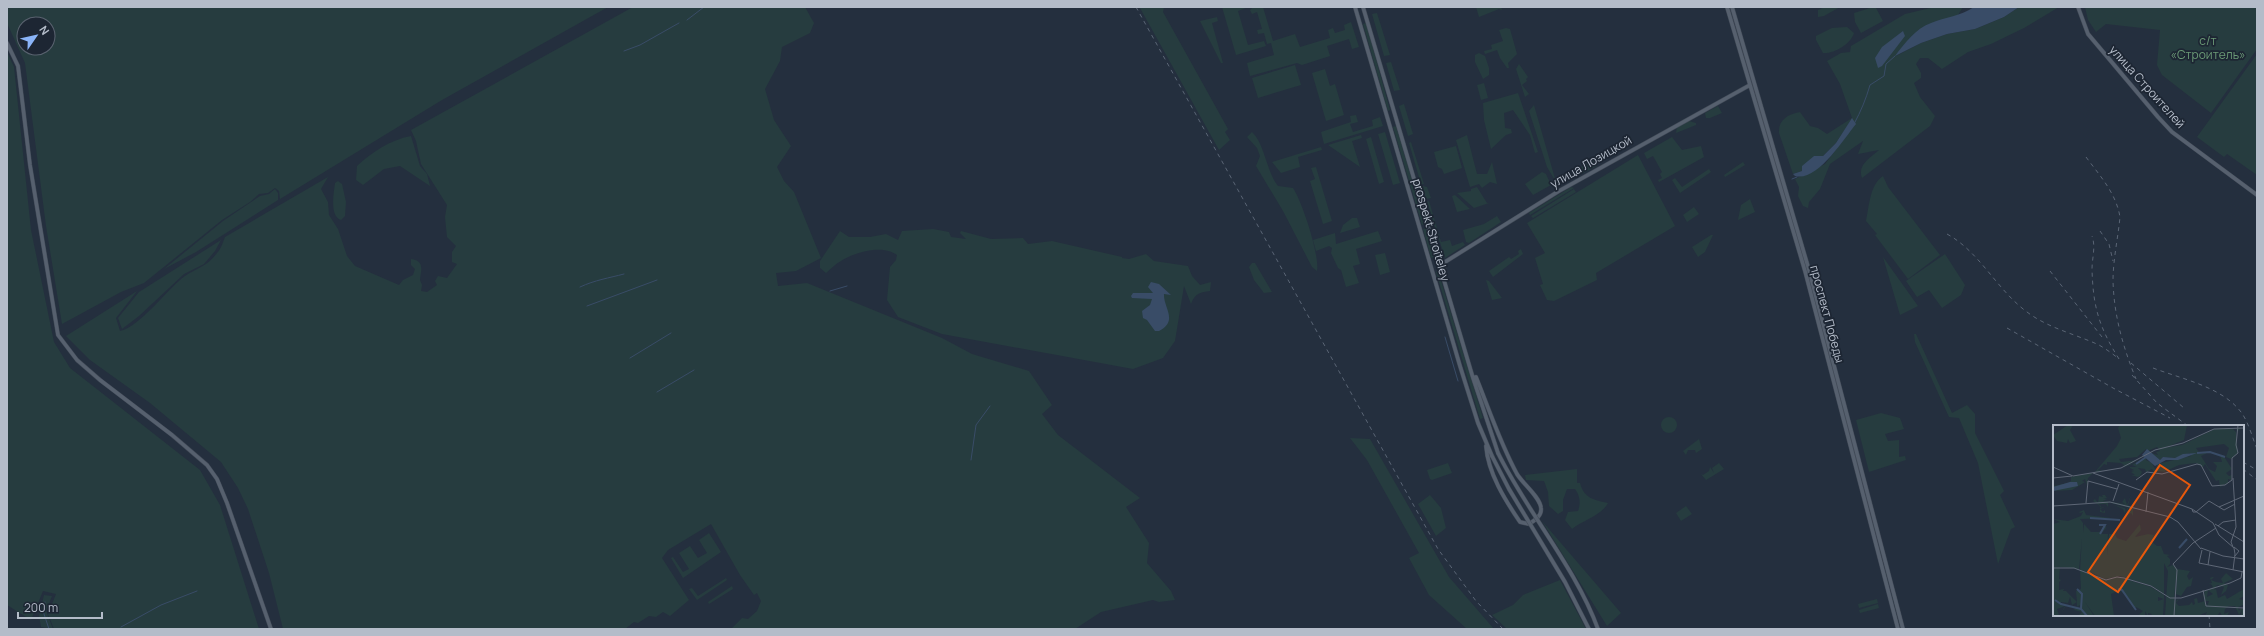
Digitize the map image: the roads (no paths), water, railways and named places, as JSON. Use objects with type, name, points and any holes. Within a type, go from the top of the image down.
[{"type":"main road","name":"prospekt Stroiteley","points":[[1355,7],[1460,366],[1486,442],[1509,489],[1565,582],[1589,629]]},
{"type":"main road","name":"prospekt Stroiteley","points":[[1363,7],[1445,286],[1498,453],[1514,484],[1572,578],[1598,629]]},
{"type":"main road","name":"проспект Победы","points":[[1727,7],[1833,356],[1903,629]]},
{"type":"main road","name":"проспект Победы","points":[[1732,7],[1778,172]]},
{"type":"main road","name":"улица Строителей","points":[[2078,7],[2088,34],[2172,132],[2257,195]]},
{"type":"main road","points":[[7,42],[18,66],[30,165],[58,335],[77,360],[207,465],[217,479],[227,503],[271,629]]},
{"type":"main road","name":"улица Лозицкой","points":[[1445,262],[1559,191],[1750,85]]},
{"type":"main road","points":[[1387,114],[1394,112]]},
{"type":"main road","points":[[1391,126],[1398,125]]},
{"type":"main road","name":"проспект Победы","points":[[1785,194],[1898,629]]},
{"type":"main road","points":[[1430,260],[1434,262],[1437,258],[1445,262],[1443,270],[1445,286]]},
{"type":"main road","points":[[1433,272],[1436,270],[1441,272]]},
{"type":"main road","points":[[1474,378],[1513,466],[1524,485],[1539,501],[1542,510],[1538,518],[1529,524],[1520,522],[1497,482],[1487,459],[1486,442]]},
{"type":"water","points":[[1974,7],[2019,7],[2004,17],[1975,29],[1947,34],[1921,43],[1895,56],[1920,29],[1936,21],[1964,12]]},
{"type":"water","points":[[1903,31],[1905,36],[1882,66],[1878,68],[1875,58],[1882,47]]},
{"type":"water","points":[[1852,118],[1856,124],[1837,149],[1821,166],[1812,173],[1803,176],[1795,176],[1793,174],[1802,171],[1802,166],[1814,156],[1823,156],[1836,143]]},
{"type":"water","points":[[1151,282],[1159,284],[1171,295],[1164,294],[1169,318],[1165,327],[1159,331],[1155,331],[1147,320],[1143,318],[1142,311],[1150,305],[1152,299],[1132,298],[1131,296],[1133,293],[1153,293],[1148,287]]},
{"type":"waterway","points":[[687,20],[704,7]]},
{"type":"waterway","points":[[624,51],[640,45],[679,23]]},
{"type":"waterway","points":[[1854,124],[1870,85],[1884,76],[1886,64],[1895,56]]},
{"type":"waterway","points":[[1792,179],[1797,177]]},
{"type":"waterway","points":[[580,287],[624,274]]},
{"type":"waterway","points":[[587,306],[657,280]]},
{"type":"waterway","points":[[830,291],[847,286]]},
{"type":"waterway","points":[[630,358],[671,333]]},
{"type":"waterway","points":[[1445,337],[1458,381]]},
{"type":"waterway","points":[[657,392],[694,370]]},
{"type":"waterway","points":[[971,460],[976,425],[990,406]]},
{"type":"waterway","points":[[121,627],[161,605],[197,591]]},
{"type":"waterway","points":[[45,602],[43,611],[49,629]]},
{"type":"railway","points":[[1136,7],[1438,549],[1476,601],[1503,629]]},
{"type":"railway","points":[[2086,157],[2111,192],[2118,208],[2120,217],[2113,281],[2115,307],[2120,331],[2136,379]]},
{"type":"railway","points":[[2100,231],[2109,244],[2113,261]]},
{"type":"railway","points":[[1947,234],[1969,251],[2006,293],[2035,318],[2053,327],[2099,345],[2119,359],[2106,337],[2098,316],[2094,295],[2092,269],[2094,248],[2092,236]]},
{"type":"railway","points":[[2050,271],[2102,337]]},
{"type":"railway","points":[[2007,328],[2113,388],[2170,418]]},
{"type":"railway","points":[[2131,363],[2184,408]]},
{"type":"railway","points":[[2153,368],[2201,385],[2233,403],[2241,412],[2246,421],[2257,449]]},
{"type":"railway","points":[[2132,375],[2157,403],[2187,425]]},
{"type":"railway","points":[[2244,463],[2257,470]]},
{"type":"railway","points":[[2244,470],[2257,480]]},
{"type":"railway","points":[[2209,616],[2210,629]]},
{"type":"park label","name":"с/т «Строитель»","points":[[2208,48]]}]
